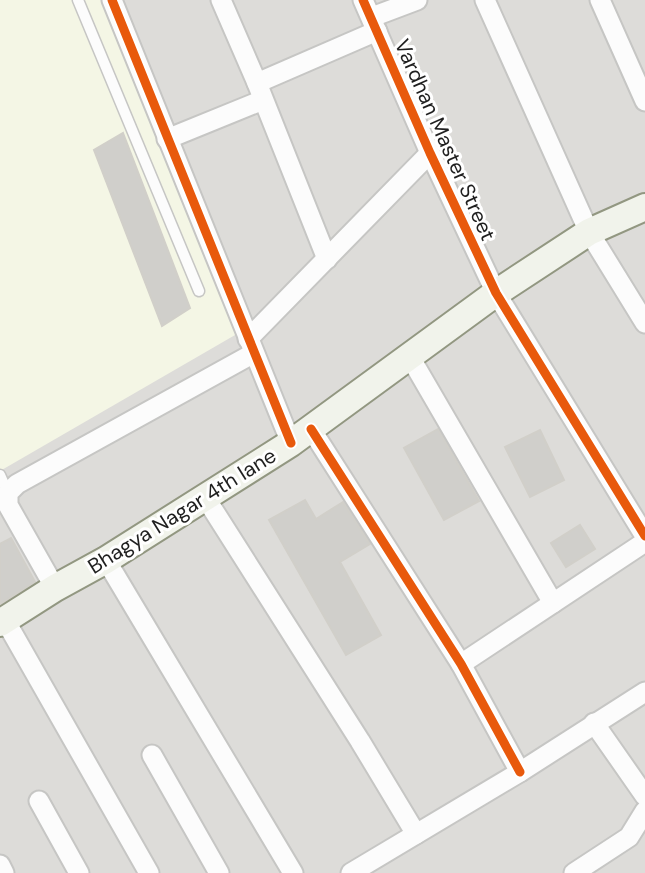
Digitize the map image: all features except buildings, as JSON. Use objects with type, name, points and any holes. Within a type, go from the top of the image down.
[{"type":"main road","name":"Bhagya Nagar 4th lane","points":[[3,621],[106,560],[301,436],[496,293],[589,232],[645,207]]},
{"type":"street","points":[[221,0],[327,259]]},
{"type":"street","points":[[167,139],[260,91],[371,16],[417,0]]},
{"type":"street","points":[[485,0],[589,232],[645,323]]},
{"type":"street","points":[[600,0],[645,101]]},
{"type":"street","points":[[113,1],[251,346],[301,436],[461,664],[520,772]]},
{"type":"street","name":"Vardhan Master Street","points":[[371,16],[430,153],[496,293],[645,536]]},
{"type":"street","points":[[55,588],[8,505],[4,484],[17,484],[251,346],[327,259],[430,153]]},
{"type":"street","points":[[410,357],[552,603]]},
{"type":"street","points":[[205,497],[416,834]]},
{"type":"street","points":[[461,664],[645,542]]},
{"type":"street","points":[[106,560],[293,873]]},
{"type":"street","points":[[3,621],[149,873]]},
{"type":"street","points":[[351,873],[520,772],[645,692]]},
{"type":"street","points":[[594,723],[645,796]]},
{"type":"street","points":[[152,755],[219,873]]},
{"type":"street","points":[[39,800],[79,873]]},
{"type":"street","points":[[574,873],[629,837],[645,811]]},
{"type":"street","points":[[0,865],[4,873]]},
{"type":"lane","points":[[78,0],[199,291]]},
{"type":"shaded area","points":[[0,0],[645,0],[645,873],[0,873]]},
{"type":"shaded area","points":[[0,0],[108,0],[242,331],[0,471]]},
{"type":"cycle path","points":[[112,0],[291,443]]},
{"type":"cycle path","points":[[363,0],[430,153],[496,293],[645,536]]},
{"type":"cycle path","points":[[311,429],[461,664],[520,772]]}]
